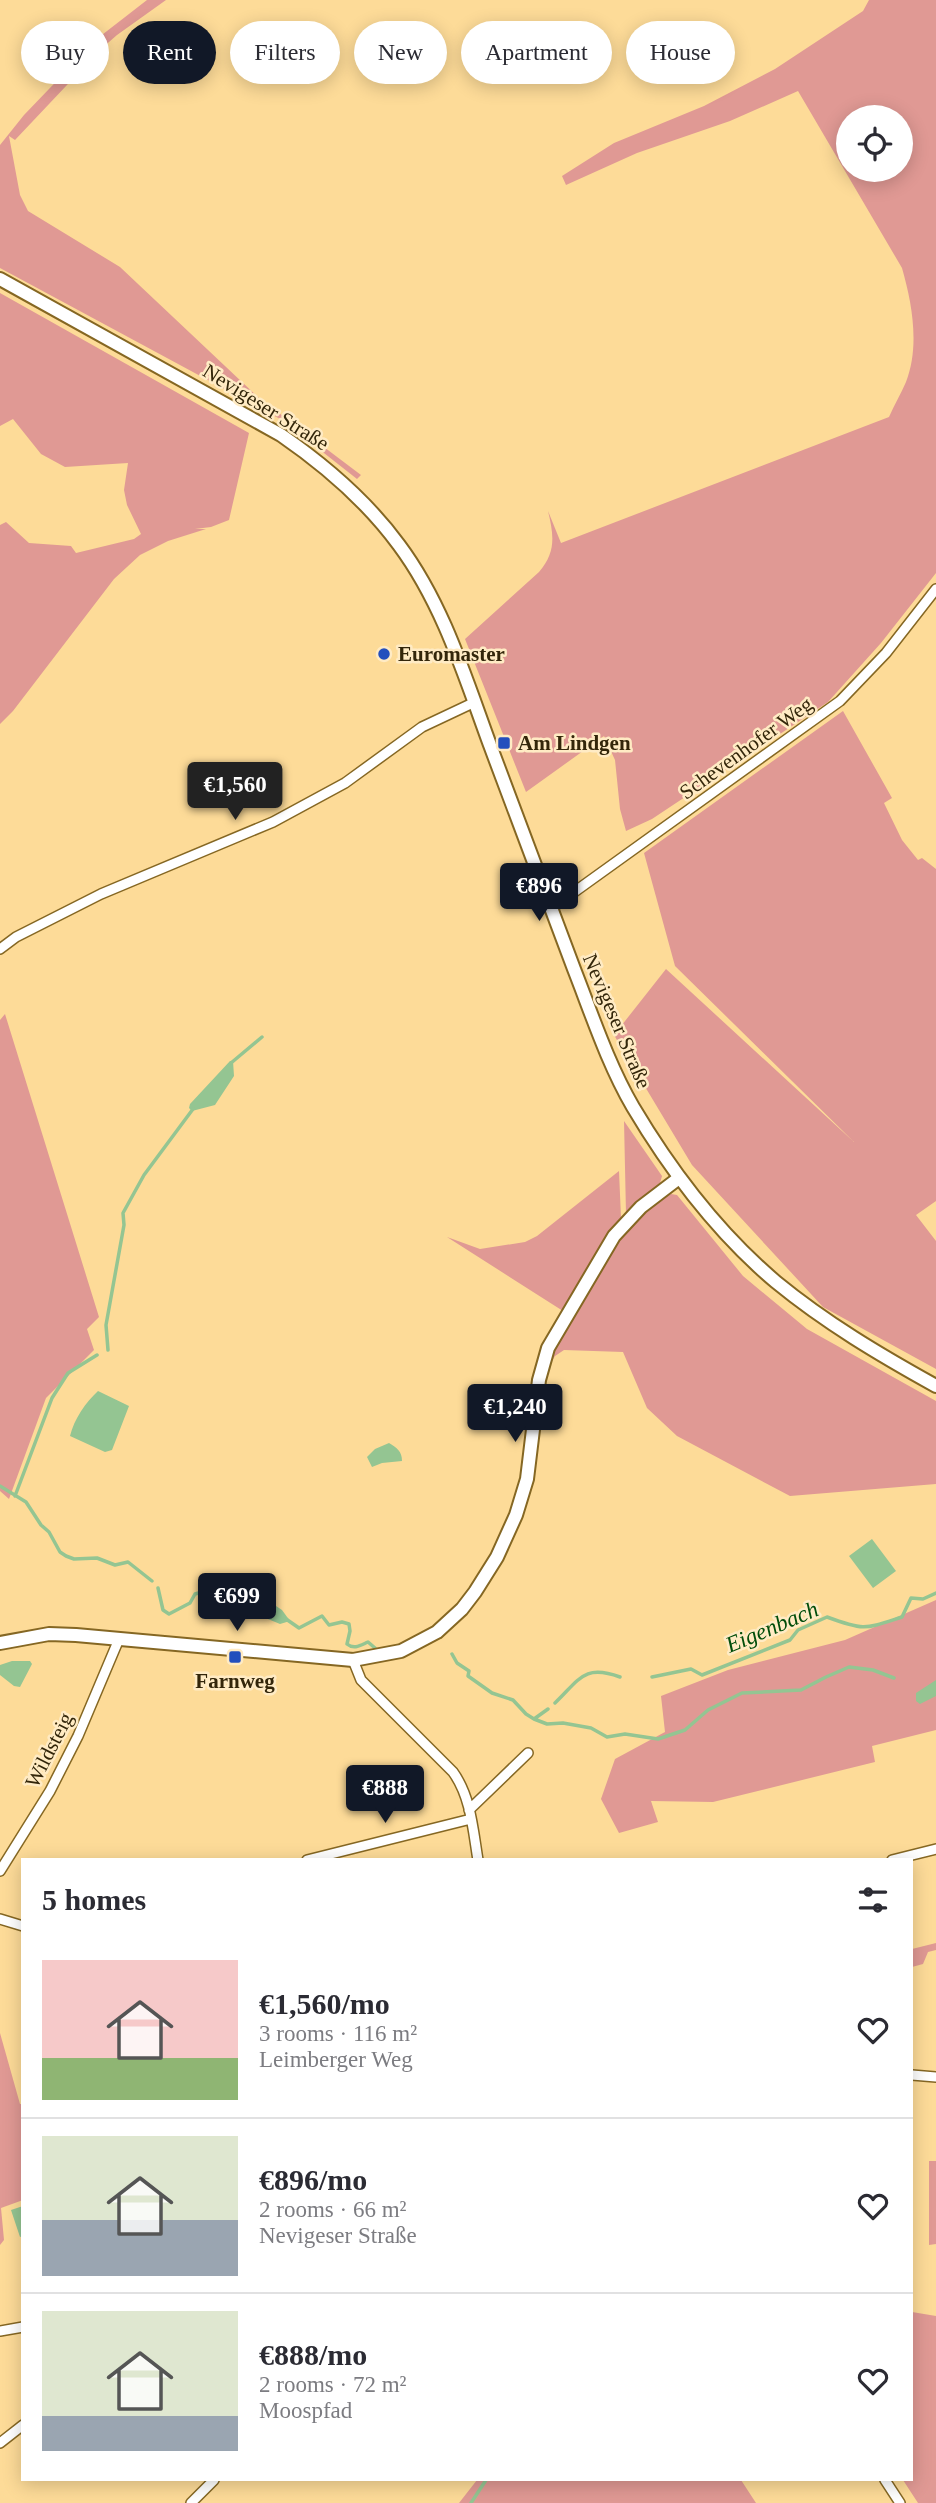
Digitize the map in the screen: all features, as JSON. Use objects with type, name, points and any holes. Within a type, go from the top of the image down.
[{"type":"main road","name":"Nevigeser Straße","points":[[0,279],[246,414],[315,459],[361,500],[399,545],[430,594],[475,702],[598,1033],[632,1104],[679,1178],[735,1242],[774,1280],[856,1340],[936,1386]]},
{"type":"main road","points":[[0,1643],[49,1634],[352,1660],[401,1651],[438,1632],[475,1592],[497,1557],[516,1515],[527,1479],[539,1385],[548,1348],[614,1236],[641,1207],[679,1178]]},
{"type":"street","name":"Schevenhofer Weg","points":[[552,908],[840,701],[886,653],[936,589]]},
{"type":"street","points":[[0,949],[16,937],[102,894],[273,822],[345,783],[422,727],[475,702]]},
{"type":"street","name":"Wildsteig","points":[[0,1871],[50,1791],[78,1736],[118,1639]]},
{"type":"street","points":[[352,1660],[361,1680],[453,1772],[466,1794],[478,1858]]},
{"type":"street","points":[[314,1858],[470,1814],[528,1753]]},
{"type":"street","points":[[900,1858],[936,1849]]},
{"type":"street","points":[[0,1919],[21,1925]]},
{"type":"street","points":[[913,2075],[936,2077]]},
{"type":"street","points":[[0,2331],[21,2327]]},
{"type":"street","points":[[0,2443],[21,2427]]},
{"type":"street","points":[[191,2503],[213,2481]]},
{"type":"street","points":[[886,2481],[900,2503]]},
{"type":"shaded area","points":[[147,0],[166,0],[137,21],[123,21],[123,31],[109,42],[109,29]]},
{"type":"shaded area","points":[[869,0],[936,0],[936,573],[881,643],[828,702],[652,819],[626,831],[620,809],[615,760],[604,736],[526,792],[465,639],[545,565],[552,543],[548,511],[561,543],[889,417],[906,382],[913,354],[909,296],[902,268],[851,182],[913,182],[913,105],[836,105],[836,156],[798,91],[730,121],[637,153],[566,185],[562,176],[614,143],[704,106],[775,69],[863,11]]},
{"type":"shaded area","points":[[54,84],[68,84],[15,140],[9,136],[20,195],[28,211],[120,267],[259,398],[361,475],[357,479],[282,420],[0,268],[0,145]]},
{"type":"shaded area","points":[[0,293],[249,433],[229,520],[211,527],[195,529],[206,529],[168,541],[140,555],[114,579],[13,711],[0,724],[0,525],[6,522],[29,543],[71,546],[76,553],[134,539],[141,534],[127,505],[124,490],[128,463],[65,467],[41,454],[13,419],[0,426]]},
{"type":"shaded area","points":[[843,711],[892,798],[884,803],[902,840],[918,860],[922,858],[936,869],[936,1201],[916,1215],[936,1241],[936,1369],[823,1307],[692,1165],[614,1035],[666,969],[854,1142],[675,966],[644,853]]},
{"type":"shaded area","points":[[5,1014],[99,1317],[87,1329],[94,1350],[46,1398],[9,1499],[0,1491],[0,1020]]},
{"type":"shaded area","points":[[230,1061],[233,1061],[234,1076],[215,1105],[192,1111],[190,1104]]},
{"type":"shaded area","points":[[624,1121],[662,1176],[660,1183],[626,1214]]},
{"type":"shaded area","points":[[619,1171],[621,1218],[602,1244],[563,1311],[447,1237],[480,1249],[525,1242],[537,1236]]},
{"type":"shaded area","points":[[671,1194],[677,1195],[743,1276],[807,1329],[936,1401],[936,1484],[790,1496],[677,1436],[647,1408],[623,1352],[564,1350],[555,1356],[548,1368],[551,1354],[617,1242],[652,1206]]},
{"type":"shaded area","points":[[98,1391],[129,1406],[112,1450],[105,1452],[70,1436],[81,1411]]},
{"type":"shaded area","points":[[389,1443],[398,1450],[402,1461],[372,1467],[367,1457],[375,1449]]},
{"type":"shaded area","points":[[872,1539],[896,1571],[873,1588],[849,1556]]},
{"type":"shaded area","points":[[261,1596],[282,1610],[290,1621],[280,1624],[251,1612],[249,1602]]},
{"type":"shaded area","points":[[936,1600],[936,1730],[872,1746],[875,1762],[713,1802],[651,1801],[658,1822],[619,1833],[601,1799],[615,1759],[665,1732],[661,1696],[728,1670],[845,1640]]},
{"type":"shaded area","points":[[12,1661],[30,1661],[32,1664],[20,1687],[14,1686],[0,1675],[0,1665]]},
{"type":"shaded area","points":[[936,1680],[936,1696],[920,1704],[916,1701],[916,1693]]},
{"type":"shaded area","points":[[936,1943],[936,1950],[928,1952],[923,1964],[913,1967],[913,1949]]},
{"type":"shaded area","points":[[0,2033],[21,2104],[21,2201],[1,2208],[4,2240],[0,2245]]},
{"type":"shaded area","points":[[929,2161],[936,2161],[936,2244],[929,2245]]},
{"type":"shaded area","points":[[21,2207],[21,2237],[20,2237],[11,2210]]},
{"type":"shaded area","points":[[913,2312],[936,2316],[936,2503],[918,2503],[904,2481],[913,2481]]},
{"type":"shaded area","points":[[476,2481],[742,2481],[756,2503],[459,2503]]},
{"type":"waterway","points":[[231,1063],[262,1037]]},
{"type":"waterway","points":[[108,1350],[106,1325],[124,1225],[123,1213],[144,1175],[193,1109]]},
{"type":"waterway","points":[[15,1496],[52,1398],[68,1373],[97,1355]]},
{"type":"waterway","name":"Eigenbach","points":[[0,1486],[26,1502],[49,1532],[60,1552],[66,1556],[74,1559],[97,1558],[115,1565],[128,1562],[152,1581]]},
{"type":"waterway","name":"Eigenbach","points":[[158,1588],[163,1610],[169,1614],[190,1603],[195,1594],[202,1592]]},
{"type":"waterway","name":"Eigenbach","points":[[206,1593],[219,1588],[251,1602]]},
{"type":"waterway","name":"Eigenbach","points":[[652,1677],[691,1669],[702,1675],[790,1640],[798,1630],[827,1617],[865,1627],[880,1624],[902,1617],[911,1598],[923,1599],[936,1593]]},
{"type":"waterway","name":"Eigenbach","points":[[286,1619],[299,1628],[322,1616],[329,1625],[342,1622],[349,1624],[347,1644],[355,1647],[368,1642],[375,1648]]},
{"type":"waterway","name":"Eigenbach","points":[[452,1654],[457,1663],[469,1671],[468,1676],[492,1693],[513,1700],[534,1719],[548,1709]]},
{"type":"waterway","points":[[534,1719],[547,1724],[563,1723],[591,1728],[607,1737],[625,1734],[658,1739],[685,1730],[708,1710],[742,1693],[801,1690],[849,1667],[873,1670],[894,1678]]},
{"type":"waterway","name":"Eigenbach","points":[[555,1703],[577,1681],[590,1673],[608,1673],[620,1677]]},
{"type":"waterway","points":[[471,2503],[485,2481]]},
{"type":"place","name":"Euromaster","points":[[384,654]]},
{"type":"place","name":"Am Lindgen","points":[[504,743]]},
{"type":"place","name":"Farnweg","points":[[235,1657]]}]
